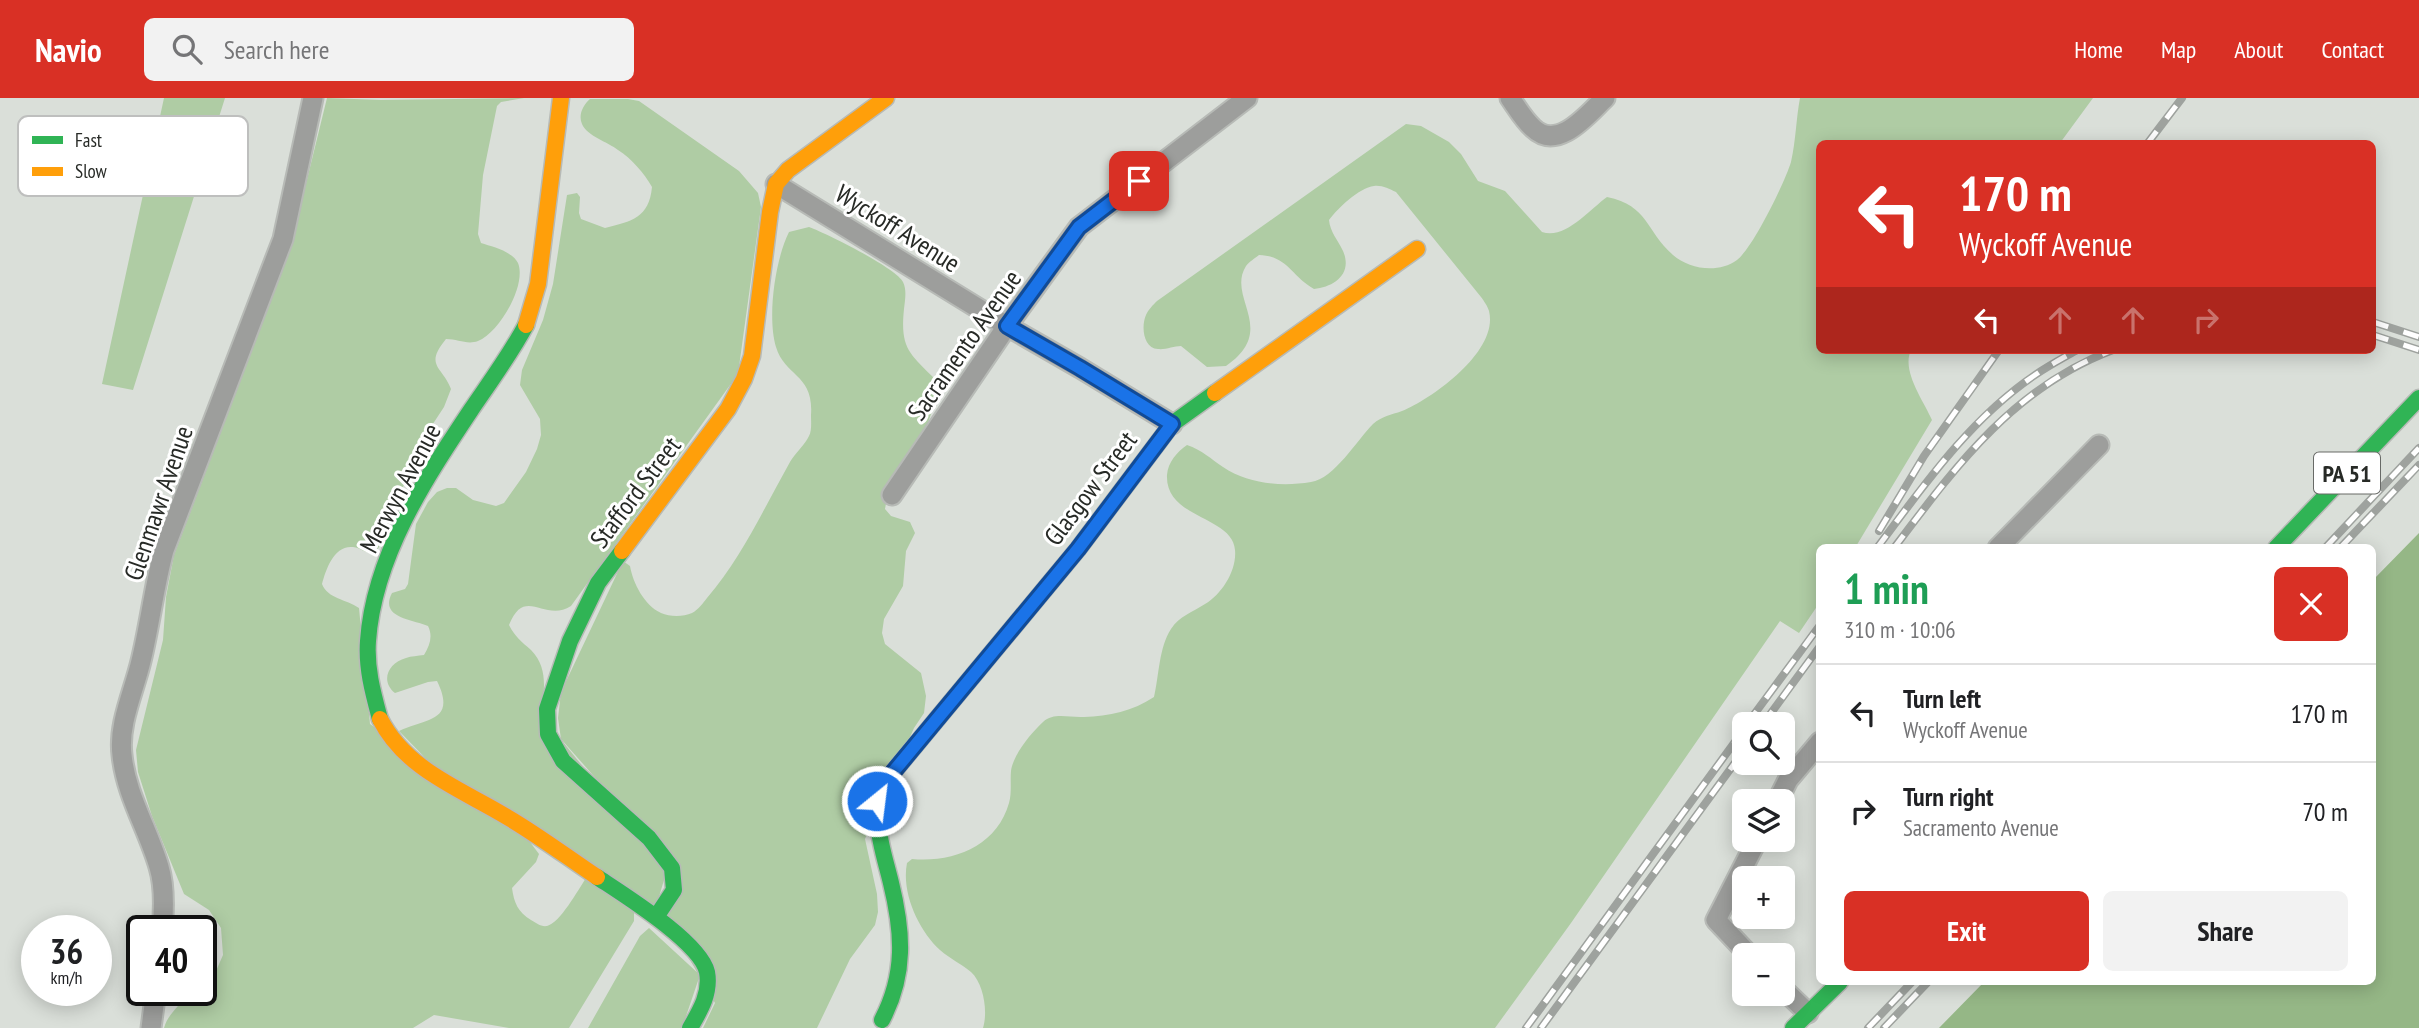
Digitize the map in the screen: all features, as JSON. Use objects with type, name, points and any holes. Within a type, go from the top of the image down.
[{"type":"street","name":"Glenmawr Avenue","points":[[163,915],[160,870],[127,786],[121,752],[125,717],[141,663],[155,583],[164,550],[283,239],[313,98]]},
{"type":"street","name":"Merwyn Avenue","points":[[561,98],[540,274],[532,308],[501,368],[436,465],[389,555],[374,602],[366,667],[381,723],[400,750],[438,778],[506,816],[656,917],[704,961],[708,983],[705,1004],[690,1028]]},
{"type":"street","points":[[776,184],[788,170],[886,98]]},
{"type":"street","name":"Sacramento Avenue","points":[[892,495],[1007,326],[1079,227],[1247,98]]},
{"type":"street","points":[[1510,98],[1532,127],[1549,137],[1568,131],[1605,98]]},
{"type":"street","name":"Stafford Street","points":[[656,917],[674,890],[672,868],[649,838],[563,761],[548,734],[547,709],[570,641],[598,583],[728,409],[744,379],[756,334],[765,244],[776,184]]},
{"type":"street","name":"Wyckoff Avenue","points":[[776,184],[1172,424]]},
{"type":"street","name":"Glasgow Street","points":[[883,1020],[895,994],[899,970],[900,928],[889,874],[875,828],[877,801],[884,783],[1078,549],[1172,424],[1417,249]]},
{"type":"street","name":"PA 51","points":[[2280,544],[2419,398]]},
{"type":"street","points":[[2002,544],[2099,445]]},
{"type":"street","points":[[1784,789],[1816,747]]},
{"type":"street","points":[[1738,943],[1716,920],[1751,852]]},
{"type":"street","points":[[1793,1028],[1837,985]]},
{"type":"street","points":[[1795,1001],[1808,1013]]},
{"type":"street","points":[[151,1028],[154,1006]]},
{"type":"shaded area","points":[[164,98],[225,98],[219,116],[160,116]]},
{"type":"shaded area","points":[[327,98],[524,98],[501,102],[497,106],[483,175],[478,234],[481,243],[507,252],[518,263],[519,283],[515,295],[502,319],[486,336],[470,342],[446,339],[436,355],[436,361],[451,389],[444,407],[421,442],[379,547],[375,553],[353,547],[341,550],[329,565],[322,584],[328,593],[359,608],[370,724],[524,834],[539,854],[536,862],[512,888],[515,903],[523,914],[541,925],[552,924],[586,878],[634,909],[634,921],[569,1028],[509,1028],[434,1015],[413,1028],[164,1028],[178,1006],[217,1006],[217,969],[223,955],[221,928],[217,915],[212,915],[184,894],[152,816],[138,772],[136,750],[163,640],[166,597],[174,555],[289,253]]},
{"type":"shaded area","points":[[1800,98],[2093,98],[2062,140],[1816,140],[1816,354],[1910,354],[1911,376],[1932,420],[1857,544],[1816,544],[1816,608],[1799,633],[1780,621],[1495,1028],[983,1028],[985,1006],[979,984],[971,972],[940,950],[925,933],[909,899],[907,863],[912,859],[927,860],[958,854],[984,841],[995,830],[1009,803],[1011,771],[1015,758],[1028,738],[1047,719],[1057,716],[1112,714],[1138,706],[1154,697],[1162,653],[1171,629],[1182,617],[1217,594],[1231,573],[1235,558],[1231,539],[1223,530],[1187,509],[1176,500],[1169,489],[1167,475],[1174,458],[1187,445],[1233,473],[1254,481],[1289,484],[1320,479],[1337,467],[1376,421],[1415,405],[1461,371],[1484,342],[1489,326],[1489,311],[1481,297],[1396,192],[1377,186],[1356,194],[1329,220],[1345,259],[1343,273],[1335,282],[1314,289],[1283,263],[1269,256],[1259,255],[1246,266],[1242,290],[1250,327],[1249,339],[1241,352],[1226,366],[1207,367],[1181,346],[1161,349],[1149,345],[1144,336],[1144,325],[1152,306],[1406,124],[1421,126],[1449,142],[1461,154],[1478,181],[1505,191],[1542,232],[1559,232],[1568,228],[1607,197],[1631,206],[1639,213],[1673,255],[1687,264],[1704,268],[1729,264],[1744,253],[1775,199],[1791,162]]},
{"type":"shaded area","points":[[590,99],[639,101],[739,171],[758,193],[761,207],[738,374],[571,606],[552,611],[529,606],[522,608],[515,613],[509,625],[541,665],[544,681],[541,715],[667,870],[655,910],[440,773],[399,731],[436,717],[441,711],[442,694],[437,681],[395,693],[387,678],[391,668],[400,660],[424,655],[430,640],[428,626],[393,613],[389,601],[392,593],[405,589],[408,584],[416,524],[428,502],[437,492],[456,488],[473,500],[496,506],[504,503],[526,472],[537,449],[541,435],[540,419],[520,385],[522,370],[543,320],[553,284],[567,195],[577,193],[580,197],[581,219],[605,228],[638,217],[647,206],[652,187],[645,177],[623,154],[593,135],[581,121],[583,107]]},
{"type":"shaded area","points":[[143,196],[194,196],[133,390],[102,384]]},
{"type":"shaded area","points":[[809,227],[875,260],[903,282],[905,341],[913,356],[935,379],[931,416],[890,493],[885,509],[891,516],[910,522],[915,533],[906,551],[903,586],[884,619],[882,633],[885,644],[921,673],[926,696],[924,713],[914,728],[865,839],[877,894],[878,912],[875,925],[850,959],[817,1028],[703,1028],[715,1003],[664,915],[679,892],[599,782],[561,739],[558,718],[561,692],[623,561],[630,566],[640,593],[649,605],[672,616],[694,612],[731,566],[790,462],[810,434],[811,402],[808,391],[780,357],[773,335],[772,320],[776,273],[784,244],[789,232]]},
{"type":"shaded area","points":[[2419,533],[2419,1028],[1939,1028],[1981,985],[2376,985],[2376,577]]},
{"type":"shaded area","points":[[649,928],[700,975],[682,1028],[588,1028],[640,936]]},
{"type":"railway","points":[[2150,140],[2182,98]]},
{"type":"railway","points":[[2376,323],[2419,337]]},
{"type":"railway","points":[[2376,336],[2419,350]]},
{"type":"railway","points":[[1879,531],[1924,456],[1996,354]]},
{"type":"railway","points":[[1880,544],[1969,432],[2011,392],[2070,354]]},
{"type":"railway","points":[[1897,544],[1964,459],[2017,407],[2046,385],[2104,354]]},
{"type":"railway","points":[[2329,544],[2419,448]]},
{"type":"railway","points":[[2344,544],[2419,465]]},
{"type":"railway","points":[[1756,712],[1816,630]]},
{"type":"railway","points":[[1772,712],[1816,651]]},
{"type":"railway","points":[[1526,1028],[1732,746]]},
{"type":"railway","points":[[1541,1028],[1732,767]]},
{"type":"railway","points":[[1868,1028],[1909,985]]},
{"type":"railway","points":[[1884,1028],[1925,985]]},
{"type":"traffic: fast","points":[[380,719],[369,671],[368,641],[372,610],[391,549],[404,519],[436,463],[507,358],[526,325]]},
{"type":"traffic: fast","points":[[882,1020],[895,986],[900,953],[898,919],[878,822],[884,783],[1078,549],[1172,424],[1215,393]]},
{"type":"traffic: fast","points":[[2280,544],[2419,398]]},
{"type":"traffic: fast","points":[[622,551],[598,583],[570,641],[547,709],[548,734],[563,761],[649,838],[672,868],[674,890],[656,917]]},
{"type":"traffic: fast","points":[[597,877],[660,920],[691,947],[701,960],[707,972],[706,994],[690,1028]]},
{"type":"traffic: fast","points":[[1793,1028],[1837,985]]},
{"type":"traffic: slow","points":[[526,325],[538,284],[561,98]]},
{"type":"traffic: slow","points":[[622,551],[728,409],[744,379],[752,356],[776,184],[788,170],[886,98]]},
{"type":"traffic: slow","points":[[1215,393],[1417,249]]},
{"type":"traffic: slow","points":[[380,719],[391,737],[419,765],[519,824],[597,877]]},
{"type":"route","points":[[877,801],[884,783],[1078,549],[1172,424],[1007,326],[1079,227],[1139,181]]}]
